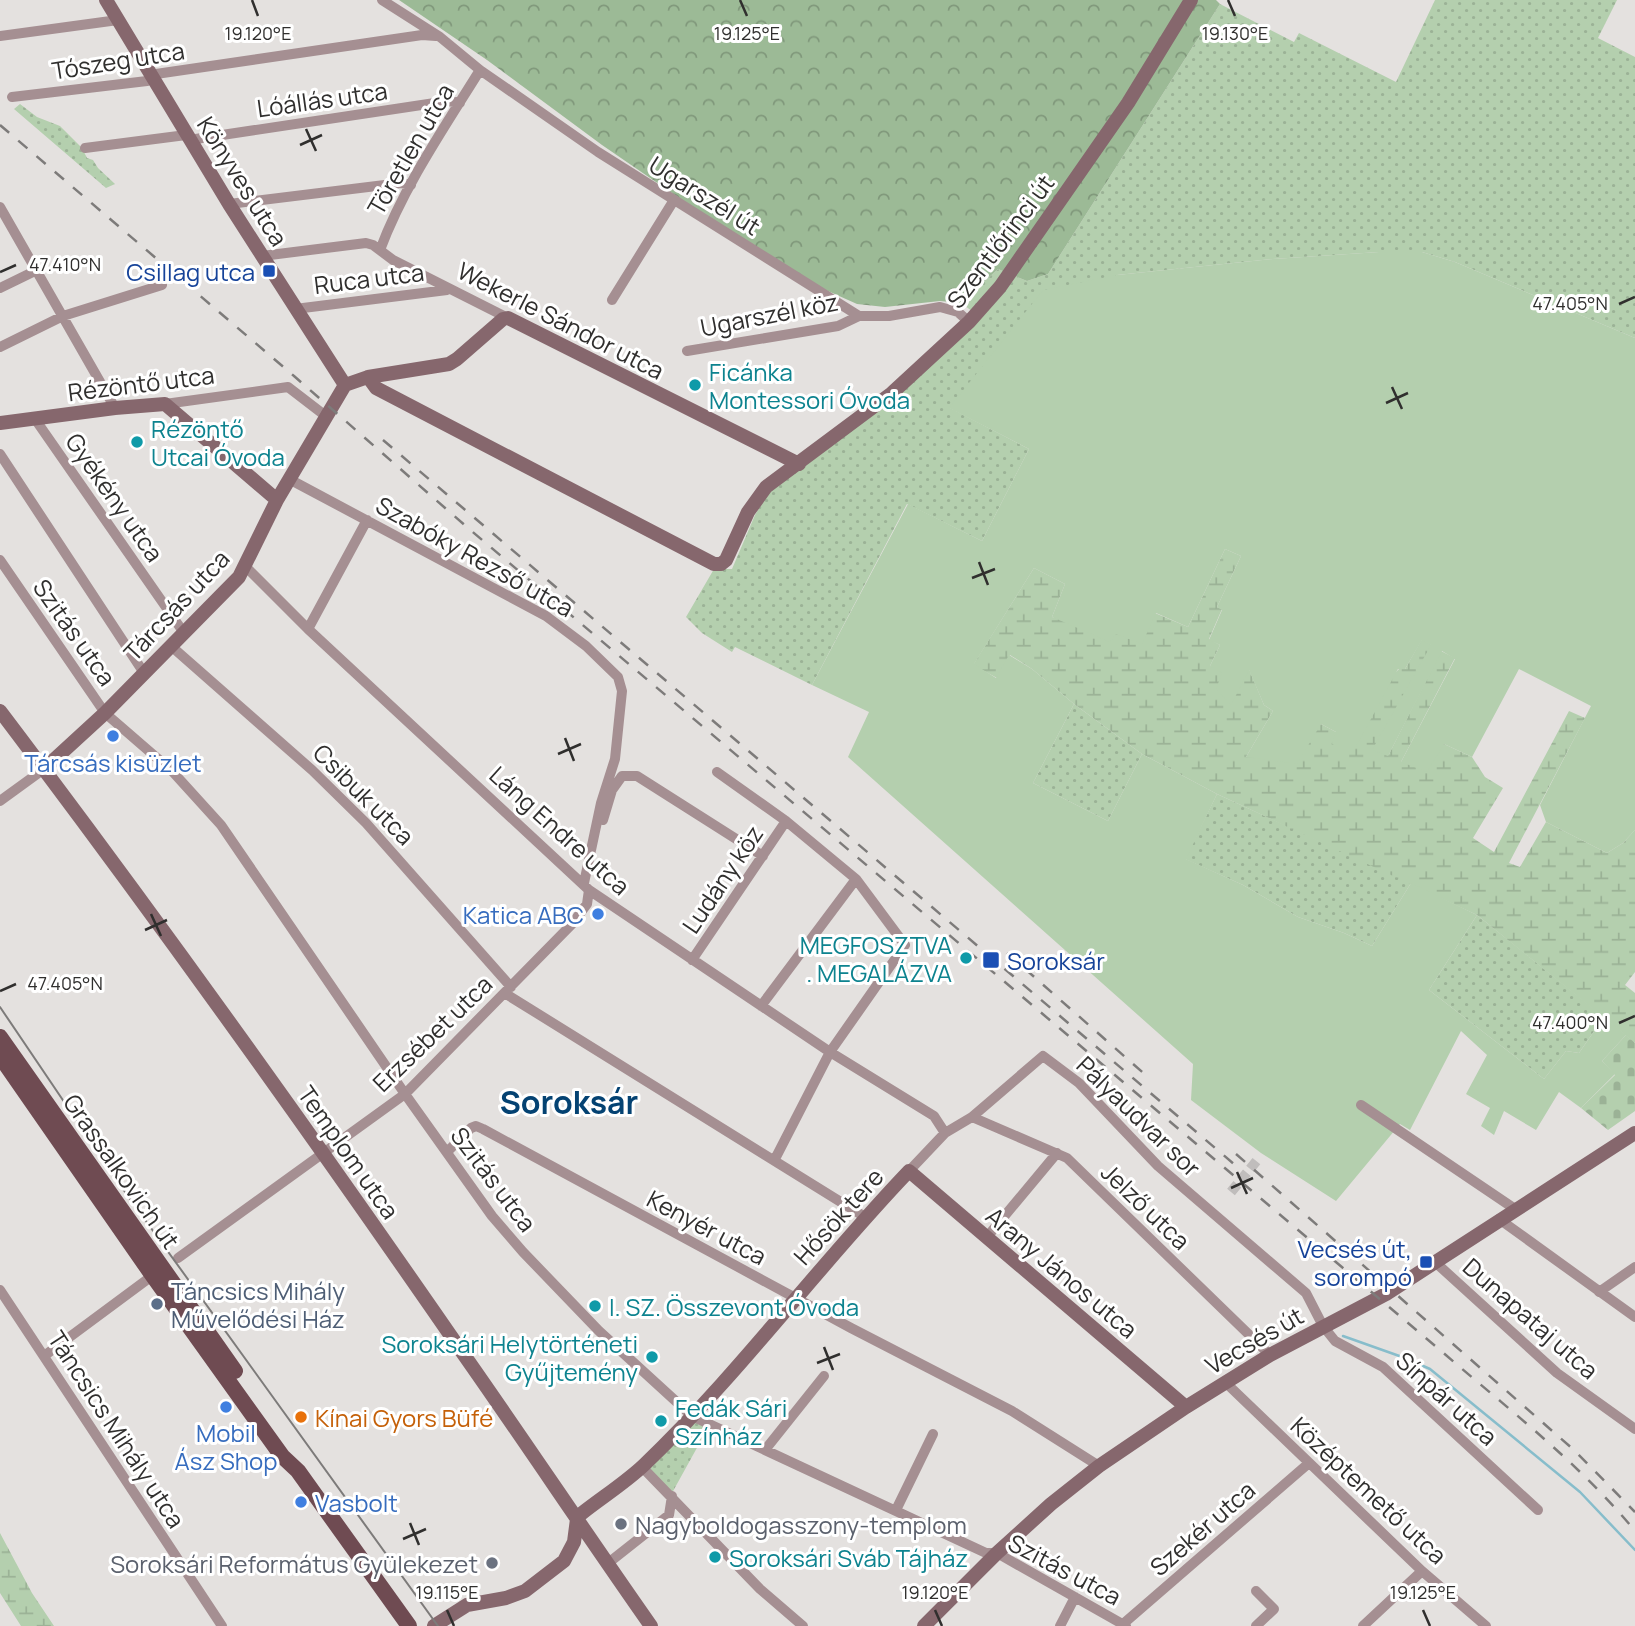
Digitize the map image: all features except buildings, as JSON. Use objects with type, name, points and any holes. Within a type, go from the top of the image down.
[{"type":"main road","name":"Grassalkovich út","points":[[0,1037],[158,1272]]},
{"type":"main road","name":"Grassalkovich út","points":[[0,1056],[289,1449],[298,1471],[408,1626]]},
{"type":"street","name":"Könyves utca","points":[[106,0],[229,204],[345,385]]},
{"type":"street","name":"Ugarszél út","points":[[383,0],[440,37],[480,70],[598,152],[859,316]]},
{"type":"street","name":"Szentlőrinci út","points":[[368,377],[376,388],[714,564],[721,564],[726,561],[756,500],[766,487],[892,393],[969,322],[1000,287],[1128,103],[1191,0]]},
{"type":"street","points":[[0,36],[118,20]]},
{"type":"street","name":"Tószeg utca","points":[[12,97],[147,80],[156,74],[422,35],[440,37]]},
{"type":"street","name":"Töretlen utca","points":[[380,250],[390,223],[411,185],[480,70]]},
{"type":"street","name":"Lóállás utca","points":[[85,148],[188,137],[449,101],[460,103]]},
{"type":"street","points":[[229,204],[401,183],[411,185]]},
{"type":"street","points":[[612,300],[674,200]]},
{"type":"street","points":[[2,214],[116,408]]},
{"type":"street","points":[[262,256],[366,243],[380,250]]},
{"type":"street","name":"Wekerle Sándor utca","points":[[380,250],[393,260],[449,289],[799,464]]},
{"type":"street","points":[[0,288],[37,270]]},
{"type":"street","points":[[0,347],[63,316],[162,285]]},
{"type":"street","name":"Ruca utca","points":[[295,309],[449,289]]},
{"type":"street","points":[[859,316],[889,316],[940,307],[958,312],[969,322]]},
{"type":"street","name":"Ugarszél köz","points":[[687,351],[838,326],[859,316]]},
{"type":"street","points":[[345,385],[368,377],[449,364],[508,318]]},
{"type":"street","name":"Tárcsás utca","points":[[0,801],[44,769],[105,713],[239,577],[277,500],[345,385]]},
{"type":"street","name":"Rézöntő utca","points":[[0,423],[288,387],[327,417]]},
{"type":"street","points":[[165,404],[277,500]]},
{"type":"street","name":"Gyékény utca","points":[[35,419],[184,633]]},
{"type":"street","points":[[0,454],[144,673]]},
{"type":"street","name":"Szabóky Rezső utca","points":[[289,479],[558,624],[618,677],[622,691]]},
{"type":"street","points":[[308,629],[367,520]]},
{"type":"street","name":"Szitás utca","points":[[0,560],[105,713],[172,772],[213,815],[492,1216],[599,1331],[692,1416],[986,1553],[997,1553],[1124,1625]]},
{"type":"street","name":"Láng Endre utca","points":[[245,566],[308,629],[586,886],[830,1052],[934,1116],[945,1133]]},
{"type":"street","name":"Csibuk utca","points":[[171,646],[312,770],[373,830],[508,991],[864,1217]]},
{"type":"street","name":"Erzsébet utca","points":[[178,1258],[405,1094],[572,924],[587,904],[586,886],[592,841],[615,759],[622,691]]},
{"type":"street","name":"Templom utca","points":[[0,711],[322,1153],[650,1626]]},
{"type":"street","points":[[718,772],[786,821],[856,879],[905,945],[830,1052],[775,1159]]},
{"type":"street","points":[[592,841],[599,834],[616,782],[622,776],[629,775],[637,776],[763,856]]},
{"type":"street","name":"Ludány köz","points":[[692,960],[786,821]]},
{"type":"street","points":[[761,1006],[856,879]]},
{"type":"street","name":"Hősök tere","points":[[577,1519],[642,1467],[692,1416],[864,1217],[945,1133],[972,1117],[1043,1056]]},
{"type":"street","name":"Pályaudvar sor","points":[[1043,1056],[1079,1083],[1158,1166],[1306,1293],[1323,1326]]},
{"type":"street","points":[[1361,1105],[1515,1209]]},
{"type":"street","name":"Jelző utca","points":[[972,1117],[1067,1158],[1269,1355]]},
{"type":"street","name":"Kenyér utca","points":[[447,1152],[471,1128],[479,1127],[795,1298],[1012,1410],[1099,1466]]},
{"type":"street","name":"Vecsés út","points":[[925,1626],[997,1553],[1051,1504],[1099,1466],[1269,1355],[1387,1294],[1635,1133]]},
{"type":"street","points":[[987,1237],[1057,1153]]},
{"type":"street","name":"Arany János utca","points":[[909,1171],[1186,1407]]},
{"type":"street","points":[[1499,1219],[1635,1317]]},
{"type":"street","name":"Dunapataj utca","points":[[1435,1262],[1557,1373],[1635,1429]]},
{"type":"street","points":[[1599,1292],[1635,1267]]},
{"type":"street","points":[[44,1356],[158,1272]]},
{"type":"street","name":"Táncsics Mihály utca","points":[[0,1290],[222,1626]]},
{"type":"street","name":"Sínpár utca","points":[[1323,1326],[1335,1341],[1348,1350],[1370,1357],[1383,1367],[1538,1510]]},
{"type":"street","points":[[765,1450],[824,1376]]},
{"type":"street","name":"Középtemető utca","points":[[1225,1382],[1422,1571],[1486,1626]]},
{"type":"street","points":[[896,1510],[933,1434]]},
{"type":"street","name":"Szekér utca","points":[[1124,1625],[1309,1463]]},
{"type":"street","points":[[642,1467],[760,1589],[803,1626]]},
{"type":"street","points":[[607,1564],[669,1515],[672,1496]]},
{"type":"street","points":[[564,1561],[574,1542],[577,1519]]},
{"type":"street","points":[[434,1626],[467,1605],[506,1598],[525,1591],[564,1561],[581,1553],[591,1541]]},
{"type":"street","points":[[1363,1626],[1422,1571]]},
{"type":"street","points":[[1256,1591],[1274,1609],[1256,1626]]},
{"type":"street","points":[[1059,1626],[1075,1597]]},
{"type":"green space","points":[[399,0],[1216,0],[1220,4],[1048,274],[1027,281],[998,269],[961,303],[940,301],[885,307],[857,304],[790,274],[602,145],[487,60]]},
{"type":"green space","points":[[1435,0],[1617,0],[1598,38],[1635,57],[1635,338],[1455,262],[1422,252],[1273,259],[1117,275],[950,408],[1029,449],[982,541],[907,504],[812,685],[735,647],[732,652],[702,633],[686,617],[714,569],[732,569],[755,515],[770,490],[980,317],[961,303],[998,269],[1027,281],[1048,274],[1220,4],[1294,42],[1299,33],[1396,82]]},
{"type":"green space","points":[[20,104],[37,117],[60,126],[82,148],[87,158],[93,160],[115,184],[106,188],[14,109]]},
{"type":"green space","points":[[1422,252],[1455,262],[1635,338],[1635,830],[1623,843],[1607,853],[1546,822],[1540,805],[1591,706],[1519,669],[1472,757],[1444,744],[1427,772],[1401,762],[1455,659],[1442,651],[1388,756],[1372,750],[1431,645],[1422,640],[1405,669],[1398,669],[1352,754],[1332,744],[1336,732],[1321,724],[1297,764],[1246,757],[1273,711],[1264,705],[1249,670],[1231,705],[1216,689],[1222,673],[1210,666],[1220,645],[1209,640],[1222,610],[1217,607],[1241,556],[1225,549],[1188,627],[1156,613],[1142,644],[1116,634],[1110,642],[1052,617],[1065,584],[1034,568],[974,664],[996,678],[1009,655],[1032,669],[1074,704],[1033,783],[1108,821],[1142,754],[1217,794],[1186,859],[1243,885],[1298,917],[1372,946],[1411,883],[1477,915],[1429,990],[1544,1079],[1566,1051],[1579,1053],[1604,1017],[1626,1035],[1602,1061],[1615,1074],[1581,1108],[1559,1092],[1536,1130],[1504,1111],[1494,1135],[1481,1126],[1490,1108],[1466,1094],[1487,1055],[1461,1031],[1410,1130],[1400,1124],[1336,1201],[1261,1153],[1191,1100],[1193,1064],[848,757],[869,712],[812,685],[908,504],[982,541],[1029,449],[949,408],[1043,290],[1117,275],[1273,259]]},
{"type":"green space","points":[[1225,549],[1241,556],[1217,607],[1222,609],[1209,639],[1220,645],[1210,666],[1249,669],[1264,705],[1273,711],[1246,757],[1321,724],[1336,732],[1399,669],[1405,669],[1422,639],[1432,645],[1388,756],[1441,651],[1455,658],[1401,762],[1444,744],[1472,757],[1485,777],[1503,788],[1473,838],[1494,852],[1569,711],[1585,718],[1509,863],[1520,867],[1546,822],[1607,853],[1623,843],[1635,830],[1635,972],[1625,985],[1635,993],[1635,1043],[1477,915],[1217,794],[1142,754],[1010,655],[997,678],[973,665],[1034,568],[1065,584],[1052,617],[1116,633],[1155,613],[1188,627]]},
{"type":"green space","points":[[1074,704],[1142,754],[1108,821],[1033,783]]},
{"type":"green space","points":[[1217,794],[1411,883],[1372,946],[1298,917],[1243,885],[1185,859]]},
{"type":"green space","points":[[1477,915],[1604,1017],[1579,1053],[1566,1051],[1544,1079],[1429,990]]},
{"type":"green space","points":[[1626,1035],[1635,1043],[1635,1111],[1608,1130],[1581,1108],[1615,1075],[1602,1061]]},
{"type":"green space","points":[[696,1420],[709,1426],[672,1493],[645,1466]]},
{"type":"green space","points":[[0,1533],[32,1593],[54,1626],[21,1626],[0,1593]]},
{"type":"waterway","points":[[1343,1336],[1430,1369],[1580,1492],[1635,1550]]},
{"type":"tunnel","points":[[1231,1192],[1259,1158]]},
{"type":"tram line","points":[[0,1007],[125,1192],[438,1626]]},
{"type":"railway","points":[[0,125],[468,528],[1521,1419],[1569,1461],[1635,1531]]},
{"type":"railway","points":[[383,440],[1241,1170]]},
{"type":"railway","points":[[1007,953],[1149,1078]]},
{"type":"railway","points":[[1236,1154],[1574,1450],[1635,1512]]},
{"type":"place","name":"Csillag utca","points":[[269,271]]},
{"type":"place","name":"Ficánka Montessori Óvoda","points":[[695,385]]},
{"type":"place","name":"Rézöntő Utcai Óvoda","points":[[137,442]]},
{"type":"place","name":"Tárcsás kisüzlet","points":[[113,736]]},
{"type":"place","name":"Katica ABC","points":[[598,914]]},
{"type":"place","name":"MEGFOSZTVA . MEGALÁZVA","points":[[966,958]]},
{"type":"place","name":"Soroksár","points":[[991,960]]},
{"type":"place","name":"Vecsés út, sorompó","points":[[1426,1262]]},
{"type":"place","name":"Táncsics Mihály Művelődési Ház","points":[[157,1304]]},
{"type":"place","name":"I. SZ. Összevont Óvoda","points":[[595,1306]]},
{"type":"place","name":"Soroksári Helytörténeti Gyűjtemény","points":[[652,1357]]},
{"type":"place","name":"Mobil Ász Shop","points":[[226,1407]]},
{"type":"place","name":"Kínai Gyors Büfé","points":[[301,1417]]},
{"type":"place","name":"Fedák Sári Színház","points":[[661,1421]]},
{"type":"place","name":"Vasbolt","points":[[301,1502]]},
{"type":"place","name":"Nagyboldogasszony-templom","points":[[621,1524]]},
{"type":"place","name":"Soroksári Sváb Tájház","points":[[715,1557]]},
{"type":"place","name":"Soroksári Református Gyülekezet","points":[[492,1563]]},
{"type":"district","name":"Soroksár","points":[[569,1102]]}]
